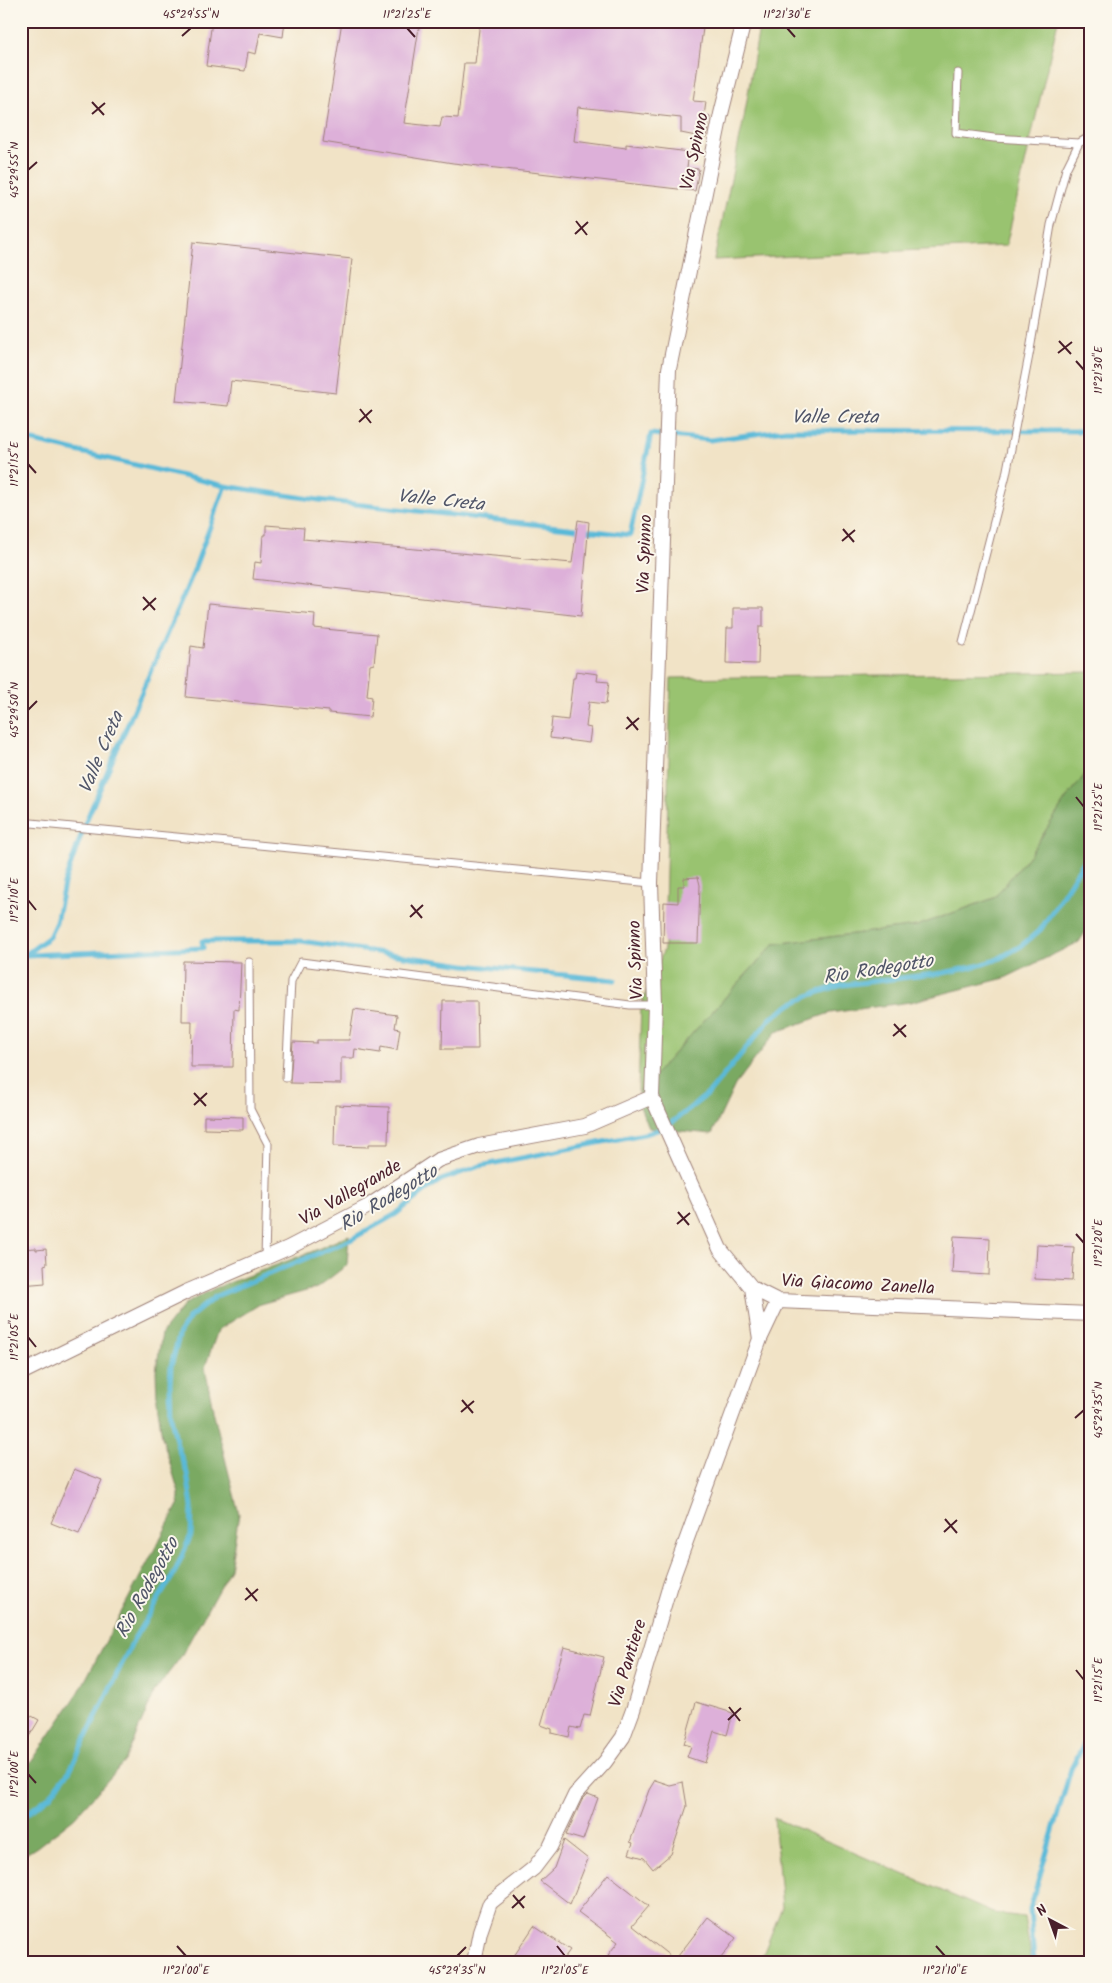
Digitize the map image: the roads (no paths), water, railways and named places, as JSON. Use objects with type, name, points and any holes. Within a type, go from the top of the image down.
[{"type":"street","name":"Via Spinno","points":[[652,1097],[655,1005],[651,883],[669,369],[721,114],[744,21]]},
{"type":"street","name":"Via Vallegrande","points":[[21,1373],[186,1292],[288,1248],[368,1207],[438,1160],[479,1146],[586,1126],[652,1097]]},
{"type":"street","name":"Via Giacomo Zanella","points":[[652,1097],[720,1249],[752,1288],[778,1301],[1091,1314]]},
{"type":"street","name":"Via Pantiere","points":[[752,1288],[760,1339]]},
{"type":"street","name":"Via Pantiere","points":[[474,1962],[480,1932],[490,1903],[534,1868],[550,1847],[575,1795],[605,1762],[623,1737],[633,1710],[670,1585],[760,1339],[778,1301]]},
{"type":"lane","points":[[958,73],[956,133],[994,138],[1078,143],[1091,136]]},
{"type":"lane","points":[[963,642],[1011,450],[1051,225],[1066,169],[1078,143]]},
{"type":"lane","points":[[21,822],[651,883]]},
{"type":"lane","points":[[249,962],[250,1110],[268,1144],[265,1258]]},
{"type":"lane","points":[[286,1078],[291,981],[301,962],[630,1005],[655,1005]]},
{"type":"waterway","name":"Valle Creta","points":[[21,438],[225,486],[319,500],[630,535],[651,434],[710,440],[786,430],[1091,431]]},
{"type":"waterway","name":"Valle Creta","points":[[21,958],[49,937],[56,922],[64,884],[86,821],[191,578],[225,486]]},
{"type":"waterway","name":"Rio Rodegotto","points":[[21,1818],[50,1796],[70,1770],[135,1637],[174,1574],[191,1535],[192,1506],[187,1473],[177,1445],[171,1417],[170,1384],[171,1366],[180,1332],[190,1317],[216,1296],[350,1240],[396,1214],[441,1180],[480,1166],[649,1133],[666,1127],[709,1093],[771,1018],[793,1003],[813,994],[842,985],[943,973],[977,966],[998,959],[1021,946],[1041,929],[1091,850]]},
{"type":"waterway","points":[[27,955],[203,948],[202,941],[301,941],[465,965],[615,980]]},
{"type":"waterway","points":[[1034,1962],[1030,1909],[1071,1769],[1087,1739],[1091,1708]]}]
